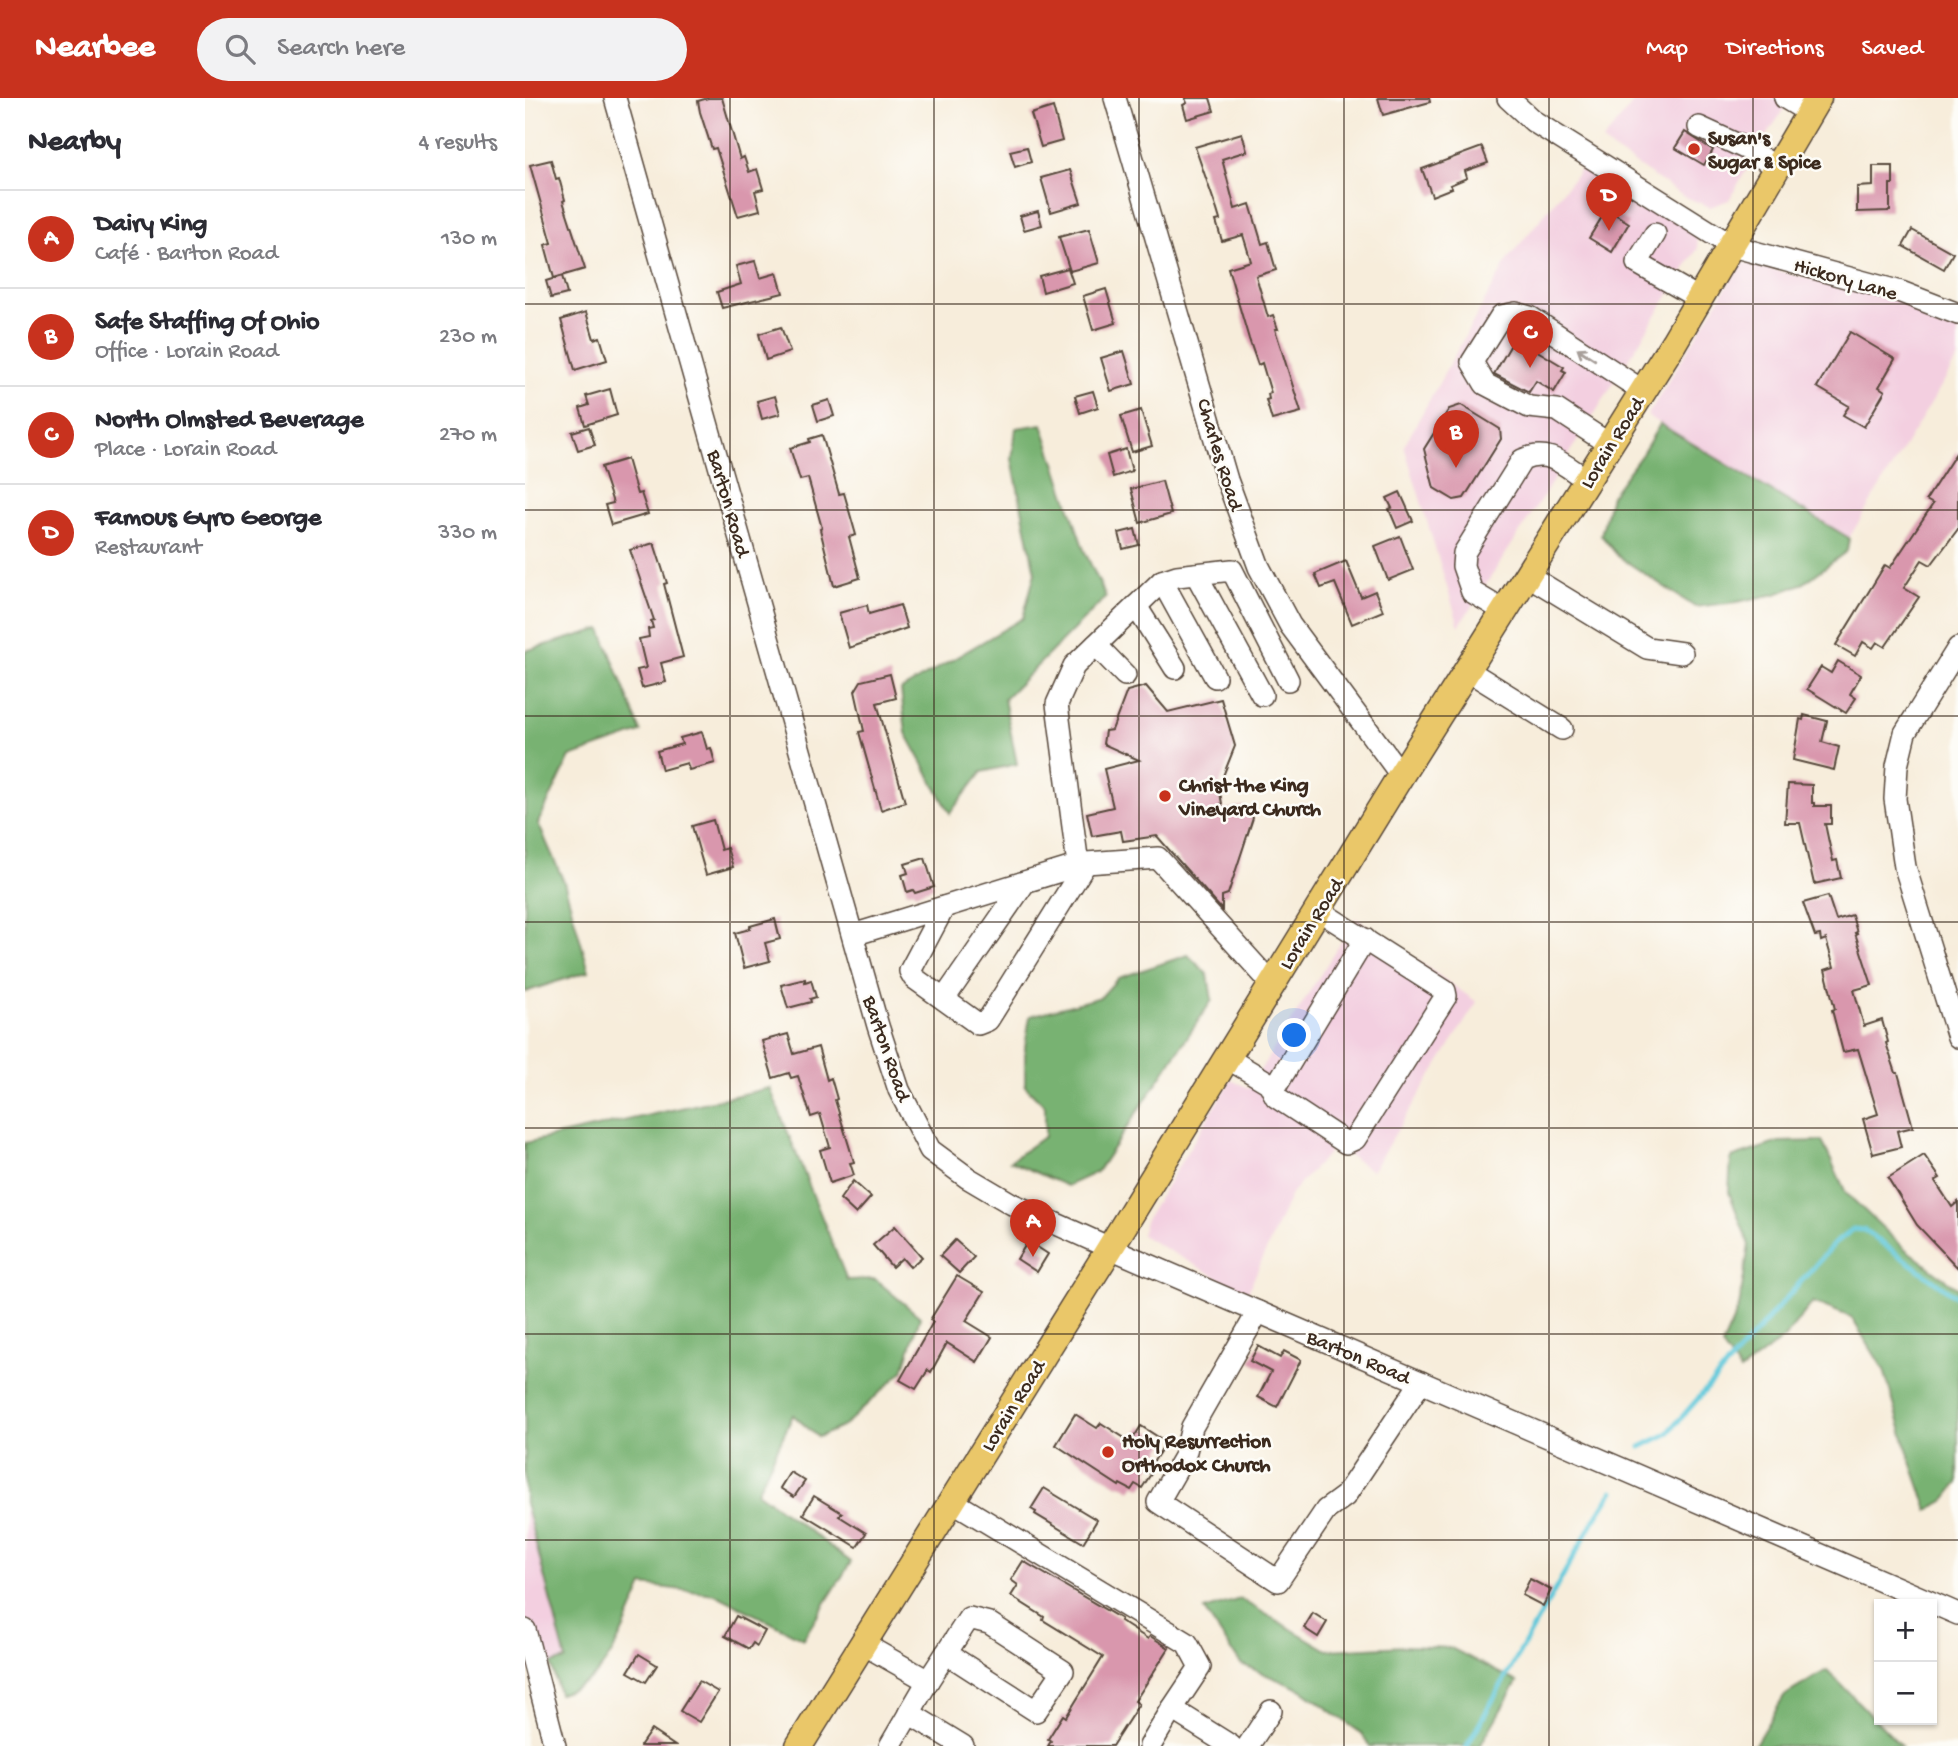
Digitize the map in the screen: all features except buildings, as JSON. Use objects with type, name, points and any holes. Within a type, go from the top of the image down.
[{"type":"main road","name":"Lorain Road","points":[[799,1746],[1401,775],[1700,299],[1814,106]]},
{"type":"street","name":"Barton Road","points":[[615,98],[899,1090],[930,1150],[968,1178],[1012,1204],[1958,1614]]},
{"type":"street","name":"Charles Road","points":[[1115,98],[1227,480],[1256,559],[1292,628],[1401,775]]},
{"type":"street","name":"Hickory Lane","points":[[1508,98],[1533,121],[1732,246],[1901,292],[1958,314]]},
{"type":"street","points":[[1785,98],[1814,106]]},
{"type":"street","points":[[1699,127],[1747,149],[1778,168]]},
{"type":"street","points":[[1655,234],[1637,263],[1700,299]]},
{"type":"street","points":[[1609,444],[1557,410],[1529,407],[1485,384],[1472,362],[1476,354],[1501,316],[1515,313],[1530,317],[1643,391]]},
{"type":"street","points":[[1504,611],[1472,592],[1463,566],[1464,553],[1522,460],[1534,455],[1551,457],[1587,480]]},
{"type":"street","points":[[944,907],[911,971],[914,978],[978,1024],[988,1020],[1082,864],[1057,704],[1074,666],[1162,581],[1196,573],[1232,570],[1256,559]]},
{"type":"street","points":[[1232,570],[1288,680]]},
{"type":"street","points":[[1196,573],[1262,695]]},
{"type":"street","points":[[1527,575],[1647,648],[1682,653]]},
{"type":"street","points":[[1162,581],[1215,677]]},
{"type":"street","points":[[1136,606],[1175,668]]},
{"type":"street","points":[[1268,640],[1292,628]]},
{"type":"street","points":[[1096,645],[1125,676]]},
{"type":"street","points":[[1958,648],[1905,733],[1896,766],[1895,799],[1905,867],[1958,1037]]},
{"type":"street","points":[[1467,670],[1562,729]]},
{"type":"street","points":[[853,935],[1082,864],[1158,858],[1272,984]]},
{"type":"street","points":[[944,999],[1025,882]]},
{"type":"street","points":[[1227,1058],[1269,1083],[1276,1097],[1346,1143],[1355,1139],[1445,996],[1445,992],[1318,910]]},
{"type":"street","points":[[1273,1091],[1365,939]]},
{"type":"street","points":[[1258,1312],[1192,1427],[1185,1455],[1158,1502],[1278,1581],[1327,1510],[1345,1496],[1421,1382]]},
{"type":"street","points":[[952,1501],[1187,1643],[1199,1667],[1150,1746]]},
{"type":"street","points":[[890,1746],[928,1681],[946,1653],[969,1618],[989,1623],[1063,1671],[1036,1712],[946,1653]]},
{"type":"street","points":[[525,1630],[528,1654],[555,1746]]},
{"type":"street","points":[[863,1644],[928,1681]]},
{"type":"street","points":[[1172,1709],[1231,1746]]},
{"type":"street","points":[[1248,1746],[1271,1711]]},
{"type":"street","points":[[909,1713],[963,1746]]},
{"type":"shaded area","points":[[1637,98],[1791,98],[1729,200],[1710,207],[1683,196],[1602,142]]},
{"type":"shaded area","points":[[1589,159],[1696,234],[1698,248],[1459,626],[1404,446],[1508,259]]},
{"type":"shaded area","points":[[1742,262],[1895,300],[1958,323],[1958,358],[1849,538],[1647,416]]},
{"type":"shaded area","points":[[1356,918],[1477,1002],[1372,1171],[1335,1146],[1292,1192],[1247,1294],[1141,1235],[1145,1221],[1231,1080],[1249,1088]]},
{"type":"shaded area","points":[[525,1502],[566,1661],[525,1671]]},
{"type":"green space","points":[[1042,424],[1084,550],[1106,597],[1004,699],[1017,764],[982,772],[950,813],[906,733],[901,690],[1023,618],[1035,573],[1012,459],[1016,428]]},
{"type":"green space","points":[[1660,424],[1849,538],[1847,551],[1804,583],[1776,594],[1695,607],[1618,556],[1601,535],[1611,496]]},
{"type":"green space","points":[[601,629],[641,732],[570,757],[538,823],[564,882],[589,971],[525,992],[525,651]]},
{"type":"green space","points":[[1188,955],[1208,975],[1212,1000],[1097,1172],[1067,1186],[1010,1161],[1045,1136],[1045,1106],[1025,1086],[1025,1047],[1030,1016],[1101,997],[1118,978]]},
{"type":"green space","points":[[770,1088],[847,1280],[875,1279],[920,1317],[903,1371],[844,1426],[818,1437],[793,1415],[757,1492],[851,1562],[803,1639],[715,1594],[643,1585],[604,1664],[589,1680],[559,1694],[551,1664],[566,1660],[525,1502],[525,1143]]},
{"type":"green space","points":[[1822,1141],[1846,1193],[1904,1248],[1958,1289],[1958,1483],[1944,1501],[1928,1510],[1884,1370],[1851,1317],[1813,1302],[1784,1338],[1740,1371],[1722,1346],[1739,1307],[1749,1245],[1729,1192],[1731,1158],[1779,1142]]},
{"type":"green space","points":[[1240,1599],[1327,1650],[1406,1646],[1451,1648],[1517,1682],[1480,1746],[1370,1746],[1361,1733],[1302,1690],[1241,1664],[1204,1610]]},
{"type":"green space","points":[[1827,1670],[1874,1718],[1874,1725],[1881,1725],[1901,1746],[1754,1746],[1784,1696]]},
{"type":"waterway","points":[[1641,1447],[1667,1434],[1834,1244],[1853,1229],[1864,1230],[1958,1298]]},
{"type":"waterway","points":[[1467,1746],[1613,1491]]},
{"type":"place","name":"Susan's Sugar & Spice","points":[[1694,149]]},
{"type":"place","name":"Famous Gyro George","points":[[1609,231]]},
{"type":"place","name":"North Olmsted Beverage","points":[[1530,368]]},
{"type":"place","name":"Safe Staffing Of Ohio","points":[[1456,468]]},
{"type":"place","name":"Christ the King Vineyard Church","points":[[1165,796]]},
{"type":"place","name":"Dairy King","points":[[1033,1257]]},
{"type":"place","name":"Holy Resurrection Orthodox Church","points":[[1108,1452]]}]
